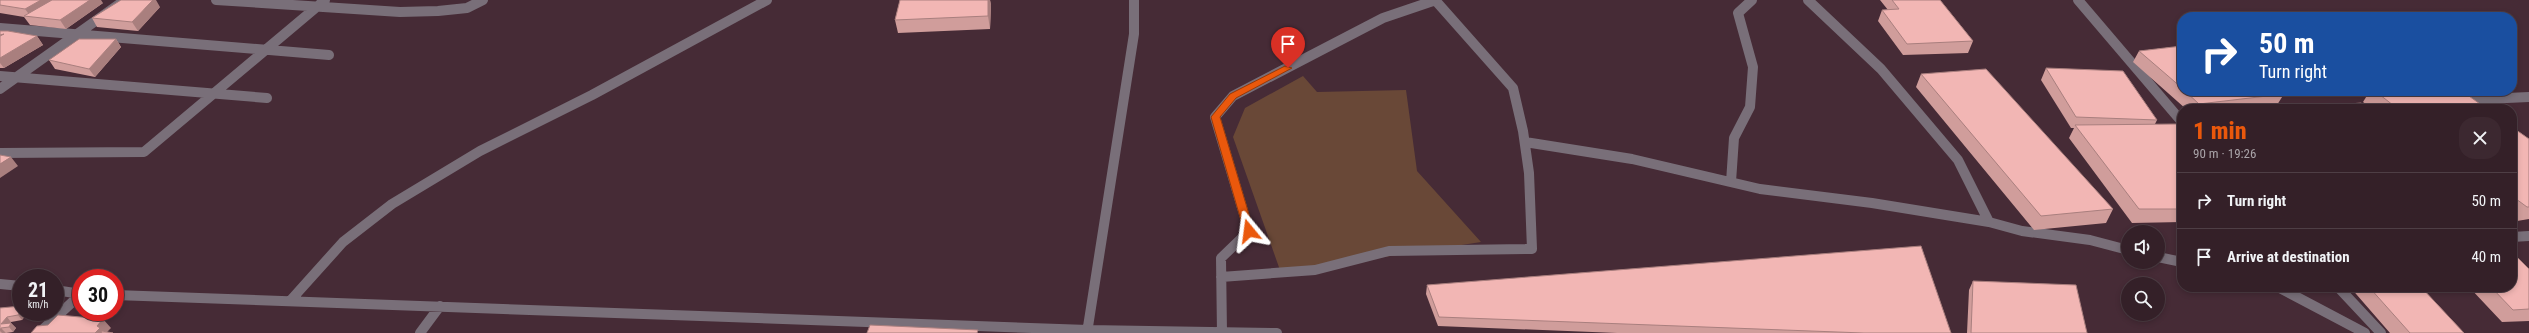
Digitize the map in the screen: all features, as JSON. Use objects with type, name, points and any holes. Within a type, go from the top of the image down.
[{"type":"street","points":[[0,89],[125,0]]},
{"type":"street","points":[[216,0],[413,14],[461,9],[480,4],[483,0]]},
{"type":"street","points":[[0,153],[144,152],[325,0]]},
{"type":"street","points":[[290,301],[343,242],[392,204],[480,151],[592,95],[767,0]]},
{"type":"street","points":[[1087,331],[1134,34],[1134,0]]},
{"type":"street","points":[[1221,277],[1316,270],[1389,251],[1532,249],[1529,173],[1525,142],[1513,88],[1477,45],[1435,0],[1383,18],[1233,96],[1215,117],[1249,231],[1221,258],[1221,277],[1222,332]]},
{"type":"street","points":[[1731,182],[1734,138],[1750,107],[1753,67],[1738,14],[1752,0]]},
{"type":"street","points":[[1808,0],[1881,69],[1958,160],[1989,222]]},
{"type":"street","points":[[2078,0],[2177,116]]},
{"type":"street","points":[[0,28],[329,55]]},
{"type":"street","points":[[0,76],[267,98]]},
{"type":"street","points":[[2455,97],[2471,104]]},
{"type":"street","points":[[2468,102],[2529,98]]},
{"type":"street","points":[[1525,142],[1632,159],[1760,189],[1872,203],[1989,222],[2022,231],[2090,240],[2121,248]]},
{"type":"street","points":[[2517,237],[2529,236]]},
{"type":"street","points":[[2165,258],[2177,261]]},
{"type":"street","points":[[0,284],[12,285]]},
{"type":"street","points":[[2287,292],[2365,333]]},
{"type":"street","points":[[2343,292],[2381,333]]},
{"type":"street","points":[[124,295],[1087,331],[1277,333]]},
{"type":"street","points":[[39,333],[72,302]]},
{"type":"street","points":[[420,333],[440,306]]},
{"type":"shaded area","points":[[1303,76],[1317,92],[1406,90],[1417,171],[1481,242],[1281,273],[1233,137],[1245,108]]},
{"type":"building","points":[[0,0],[41,0],[25,9],[0,5]]},
{"type":"building","points":[[52,0],[90,0],[60,20],[24,16]]},
{"type":"building","points":[[121,0],[153,0],[132,22],[92,18]]},
{"type":"building","points":[[900,0],[988,0],[988,16],[895,20]]},
{"type":"building","points":[[1892,0],[1940,0],[1973,41],[1907,44],[1882,10],[1899,9]]},
{"type":"building","points":[[0,31],[37,36],[0,58],[0,36],[4,34],[0,35]]},
{"type":"building","points":[[79,39],[116,39],[89,69],[49,60]]},
{"type":"building","points":[[2177,47],[2177,84],[2139,51]]},
{"type":"building","points":[[2046,68],[2123,71],[2157,120],[2076,117]]},
{"type":"building","points":[[1986,69],[2113,209],[2041,216],[1921,74]]},
{"type":"building","points":[[2190,96],[2267,96],[2199,104]]},
{"type":"building","points":[[2381,96],[2469,96],[2480,104],[2392,104]]},
{"type":"building","points":[[2176,124],[2177,209],[2139,209],[2075,125]]},
{"type":"building","points":[[2517,131],[2529,139],[2529,207],[2517,200]]},
{"type":"building","points":[[0,155],[11,157],[0,164]]},
{"type":"building","points":[[1921,246],[1951,333],[1864,333],[1439,317],[1427,285]]},
{"type":"building","points":[[2517,257],[2529,269],[2529,309],[2513,310],[2496,292],[2517,292]]},
{"type":"building","points":[[1973,281],[2076,285],[2087,333],[1971,333]]},
{"type":"building","points":[[2373,292],[2426,292],[2464,333],[2410,333]]},
{"type":"building","points":[[12,307],[12,316],[7,317],[1,324],[11,323],[9,327],[1,328],[0,331],[0,308]]},
{"type":"building","points":[[64,316],[72,316],[72,321],[101,321],[97,326],[100,328],[95,333],[31,333],[37,326],[48,325],[52,321],[64,321]]},
{"type":"building","points":[[870,325],[978,330],[977,333],[867,333]]},
{"type":"building","points":[[102,331],[113,333],[101,333]]},
{"type":"route","points":[[1249,231],[1215,117],[1233,96],[1288,68]]}]
